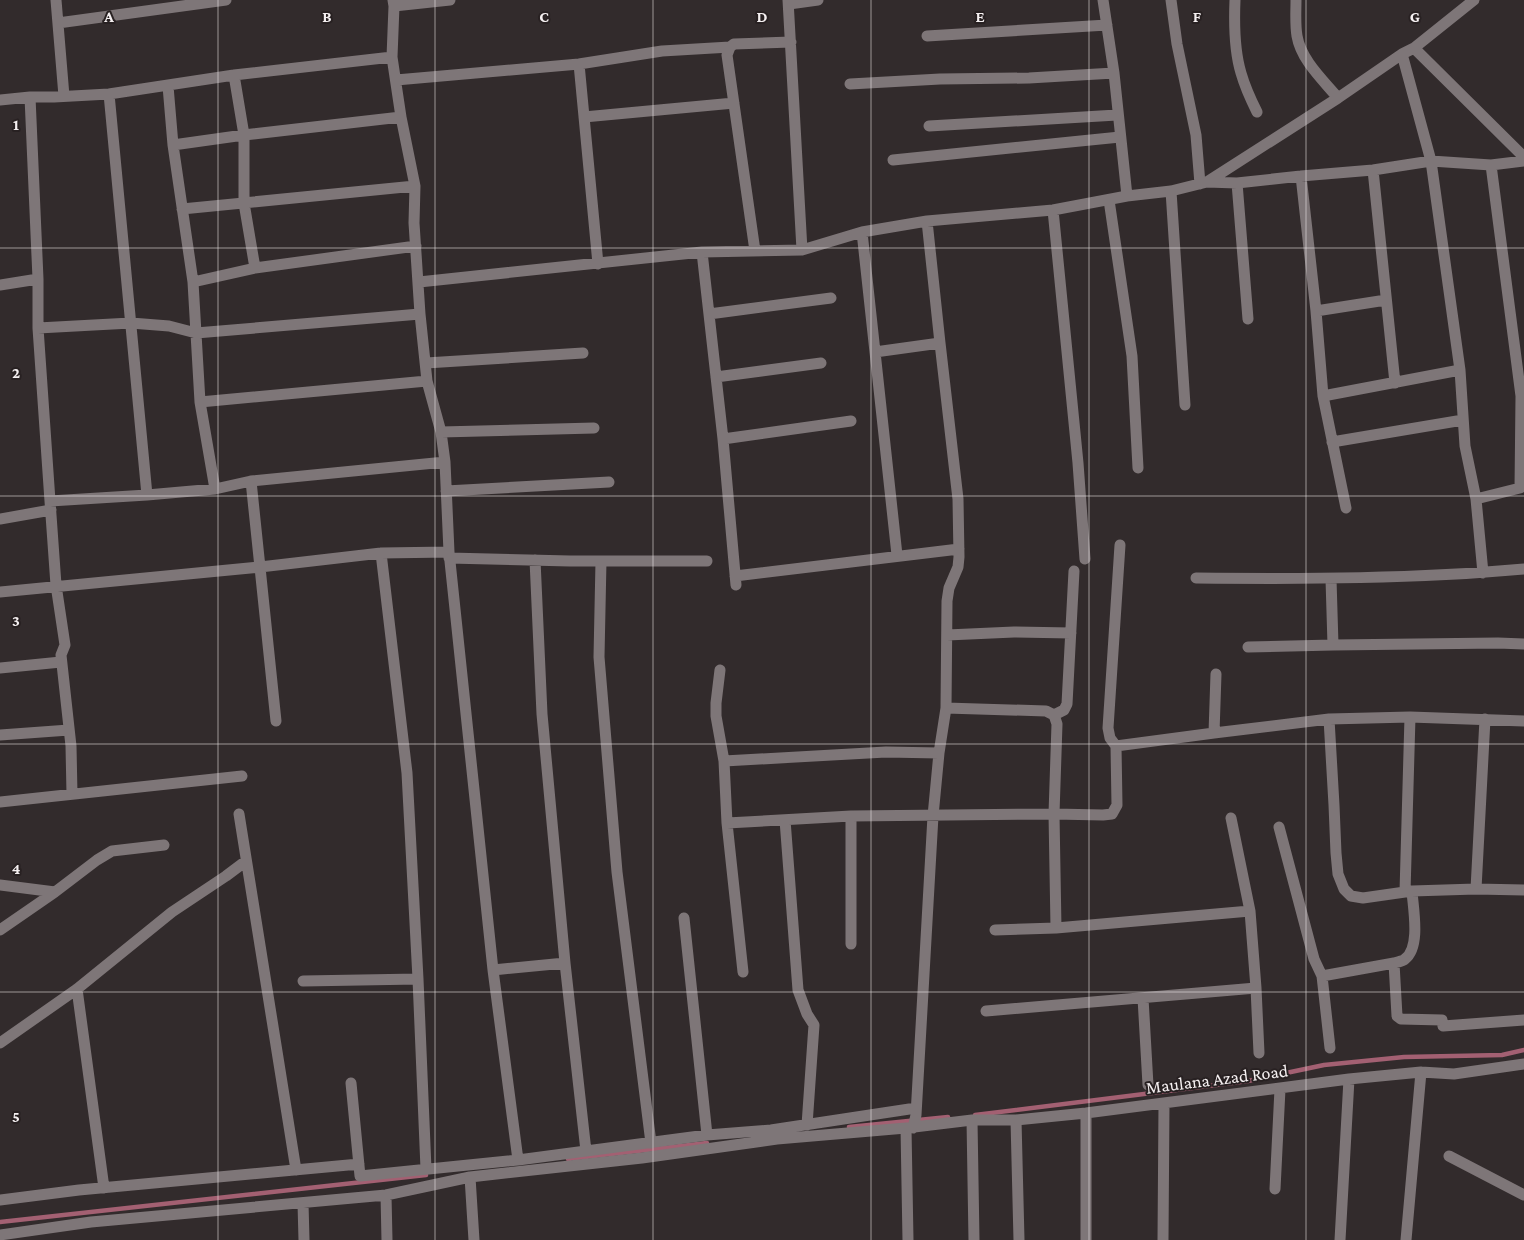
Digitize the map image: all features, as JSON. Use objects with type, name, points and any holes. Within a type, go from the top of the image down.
[{"type":"street","points":[[56,0],[64,96]]},
{"type":"street","points":[[58,22],[226,0]]},
{"type":"street","points":[[450,0],[393,3],[392,56],[401,117],[415,186],[414,223],[427,381],[442,432],[446,462],[449,555],[494,970],[518,1160]]},
{"type":"street","points":[[802,250],[788,2],[818,0]]},
{"type":"street","points":[[1103,0],[1114,73],[1127,196]]},
{"type":"street","points":[[1171,0],[1177,44],[1204,183]]},
{"type":"street","points":[[1235,0],[1234,19],[1237,56],[1241,73],[1257,112]]},
{"type":"street","points":[[1296,0],[1296,34],[1300,47],[1311,65],[1338,98]]},
{"type":"street","points":[[1204,183],[1414,48],[1474,0]]},
{"type":"street","points":[[927,36],[1107,26]]},
{"type":"street","points":[[396,80],[579,64],[662,51],[730,47],[734,44],[790,42]]},
{"type":"street","points":[[730,47],[727,55],[755,251]]},
{"type":"street","points":[[1414,48],[1524,157]]},
{"type":"street","points":[[1402,54],[1431,161],[1460,370],[1465,446],[1476,499],[1483,573]]},
{"type":"street","points":[[0,100],[109,94],[234,75],[392,56]]},
{"type":"street","points":[[579,64],[598,264]]},
{"type":"street","points":[[850,84],[1114,73]]},
{"type":"street","points":[[234,75],[244,135],[244,203],[255,268]]},
{"type":"street","points":[[168,86],[173,145],[194,282],[200,402],[215,489]]},
{"type":"street","points":[[109,94],[147,495]]},
{"type":"street","points":[[30,97],[38,279],[38,328],[56,585],[65,645],[61,654],[61,662],[71,746],[72,794]]},
{"type":"street","points":[[584,117],[734,103]]},
{"type":"street","points":[[929,126],[1117,115]]},
{"type":"street","points":[[173,145],[401,117]]},
{"type":"street","points":[[893,160],[1120,137]]},
{"type":"street","points":[[419,282],[702,252],[802,250],[862,232],[927,222],[1053,210],[1204,183],[1237,183],[1372,170],[1431,161],[1491,165],[1524,162]]},
{"type":"street","points":[[1476,499],[1520,488],[1522,396],[1491,165]]},
{"type":"street","points":[[1372,170],[1395,383]]},
{"type":"street","points":[[1301,176],[1323,396],[1346,508]]},
{"type":"street","points":[[1237,183],[1248,319]]},
{"type":"street","points":[[182,209],[415,186]]},
{"type":"street","points":[[1170,190],[1185,405]]},
{"type":"street","points":[[1109,200],[1132,356],[1138,468]]},
{"type":"street","points":[[1053,210],[1077,454],[1085,559]]},
{"type":"street","points":[[908,1240],[913,1120],[933,816],[939,753],[946,708],[949,588],[958,567],[959,557],[958,499],[927,222]]},
{"type":"street","points":[[862,232],[897,555]]},
{"type":"street","points":[[194,282],[255,268],[416,246]]},
{"type":"street","points":[[702,252],[723,438],[735,581],[813,567],[897,555],[959,549]]},
{"type":"street","points":[[0,285],[38,279]]},
{"type":"street","points":[[709,314],[831,298]]},
{"type":"street","points":[[1316,311],[1386,300]]},
{"type":"street","points":[[38,328],[131,323],[169,326],[196,333],[420,314]]},
{"type":"street","points":[[876,352],[940,343]]},
{"type":"street","points":[[426,363],[583,353]]},
{"type":"street","points":[[716,377],[821,363]]},
{"type":"street","points":[[1323,396],[1460,370]]},
{"type":"street","points":[[200,402],[427,381]]},
{"type":"street","points":[[1332,442],[1463,420]]},
{"type":"street","points":[[723,438],[851,421]]},
{"type":"street","points":[[442,432],[594,428]]},
{"type":"street","points":[[0,519],[50,506],[215,489],[251,480],[446,462]]},
{"type":"street","points":[[251,480],[276,721]]},
{"type":"street","points":[[446,491],[608,482]]},
{"type":"street","points":[[727,823],[851,816],[1112,814],[1117,805],[1116,746],[1110,738],[1108,728],[1120,545]]},
{"type":"street","points":[[381,553],[408,774],[426,1170]]},
{"type":"street","points":[[0,592],[56,585],[260,567],[381,553],[535,560],[707,561]]},
{"type":"street","points":[[535,560],[542,714],[565,963],[586,1151]]},
{"type":"street","points":[[601,561],[599,658],[617,872],[651,1143]]},
{"type":"street","points":[[1196,578],[1331,579],[1483,573],[1524,569]]},
{"type":"street","points":[[1054,715],[1064,710],[1067,704],[1074,571]]},
{"type":"street","points":[[1331,579],[1333,645]]},
{"type":"street","points":[[947,635],[1014,632],[1071,633]]},
{"type":"street","points":[[1248,647],[1524,644]]},
{"type":"street","points":[[0,668],[61,662]]},
{"type":"street","points":[[720,670],[716,716],[724,761],[727,823],[743,972]]},
{"type":"street","points":[[1214,733],[1216,674]]},
{"type":"street","points":[[946,708],[1046,711],[1054,715]]},
{"type":"street","points":[[1054,715],[1056,724],[1054,814],[1056,928]]},
{"type":"street","points":[[1116,746],[1329,719],[1410,718],[1524,721]]},
{"type":"street","points":[[1322,976],[1405,960],[1415,941],[1409,892],[1410,718]]},
{"type":"street","points":[[1329,719],[1338,874],[1344,889],[1351,896],[1363,898],[1409,892],[1476,889],[1524,890]]},
{"type":"street","points":[[1476,889],[1485,719]]},
{"type":"street","points":[[0,735],[69,730]]},
{"type":"street","points":[[724,761],[886,752],[939,753]]},
{"type":"street","points":[[0,802],[242,776]]},
{"type":"street","points":[[239,814],[296,1170]]},
{"type":"street","points":[[851,816],[851,944]]},
{"type":"street","points":[[1231,818],[1250,910],[1259,1053]]},
{"type":"street","points":[[785,820],[798,990],[807,1014],[814,1025],[807,1125]]},
{"type":"street","points":[[1279,827],[1314,959],[1322,976],[1330,1048]]},
{"type":"street","points":[[0,930],[112,851],[164,845]]},
{"type":"street","points":[[0,1043],[77,989],[172,912],[246,861]]},
{"type":"street","points":[[0,885],[55,892]]},
{"type":"street","points":[[995,930],[1056,928],[1250,910]]},
{"type":"street","points":[[684,918],[707,1135]]},
{"type":"street","points":[[494,970],[565,963]]},
{"type":"street","points":[[1394,963],[1397,1016],[1401,1019],[1442,1020],[1444,1026],[1524,1020]]},
{"type":"street","points":[[302,981],[418,979]]},
{"type":"street","points":[[986,1011],[1256,988]]},
{"type":"street","points":[[77,989],[104,1188]]},
{"type":"street","points":[[1143,998],[1148,1085]]},
{"type":"street","name":"Maulana Azad Road","points":[[913,1120],[1016,1120],[1086,1113],[1349,1079],[1421,1072],[1454,1074],[1524,1064]]},
{"type":"street","points":[[1406,1240],[1421,1072]]},
{"type":"street","points":[[1340,1240],[1349,1079]]},
{"type":"street","points":[[351,1083],[360,1176],[518,1160],[707,1135],[807,1125],[913,1120]]},
{"type":"street","points":[[1275,1189],[1280,1088]]},
{"type":"street","points":[[1163,1240],[1164,1103]]},
{"type":"street","points":[[1086,1113],[1086,1240]]},
{"type":"street","points":[[0,1235],[91,1222],[386,1195],[470,1177],[642,1158],[913,1120]]},
{"type":"street","points":[[972,1120],[974,1240]]},
{"type":"street","points":[[1016,1120],[1019,1240]]},
{"type":"street","points":[[1449,1156],[1524,1196]]},
{"type":"street","points":[[0,1200],[104,1188],[359,1164]]},
{"type":"street","points":[[470,1177],[474,1240]]},
{"type":"street","points":[[386,1195],[387,1240]]},
{"type":"street","points":[[303,1203],[304,1240]]},
{"type":"waterway","points":[[975,1115],[1248,1081],[1324,1065],[1404,1057],[1502,1055],[1524,1050]]},
{"type":"waterway","points":[[849,1127],[948,1117]]},
{"type":"waterway","points":[[568,1159],[707,1143]]},
{"type":"waterway","points":[[0,1222],[426,1175]]}]
